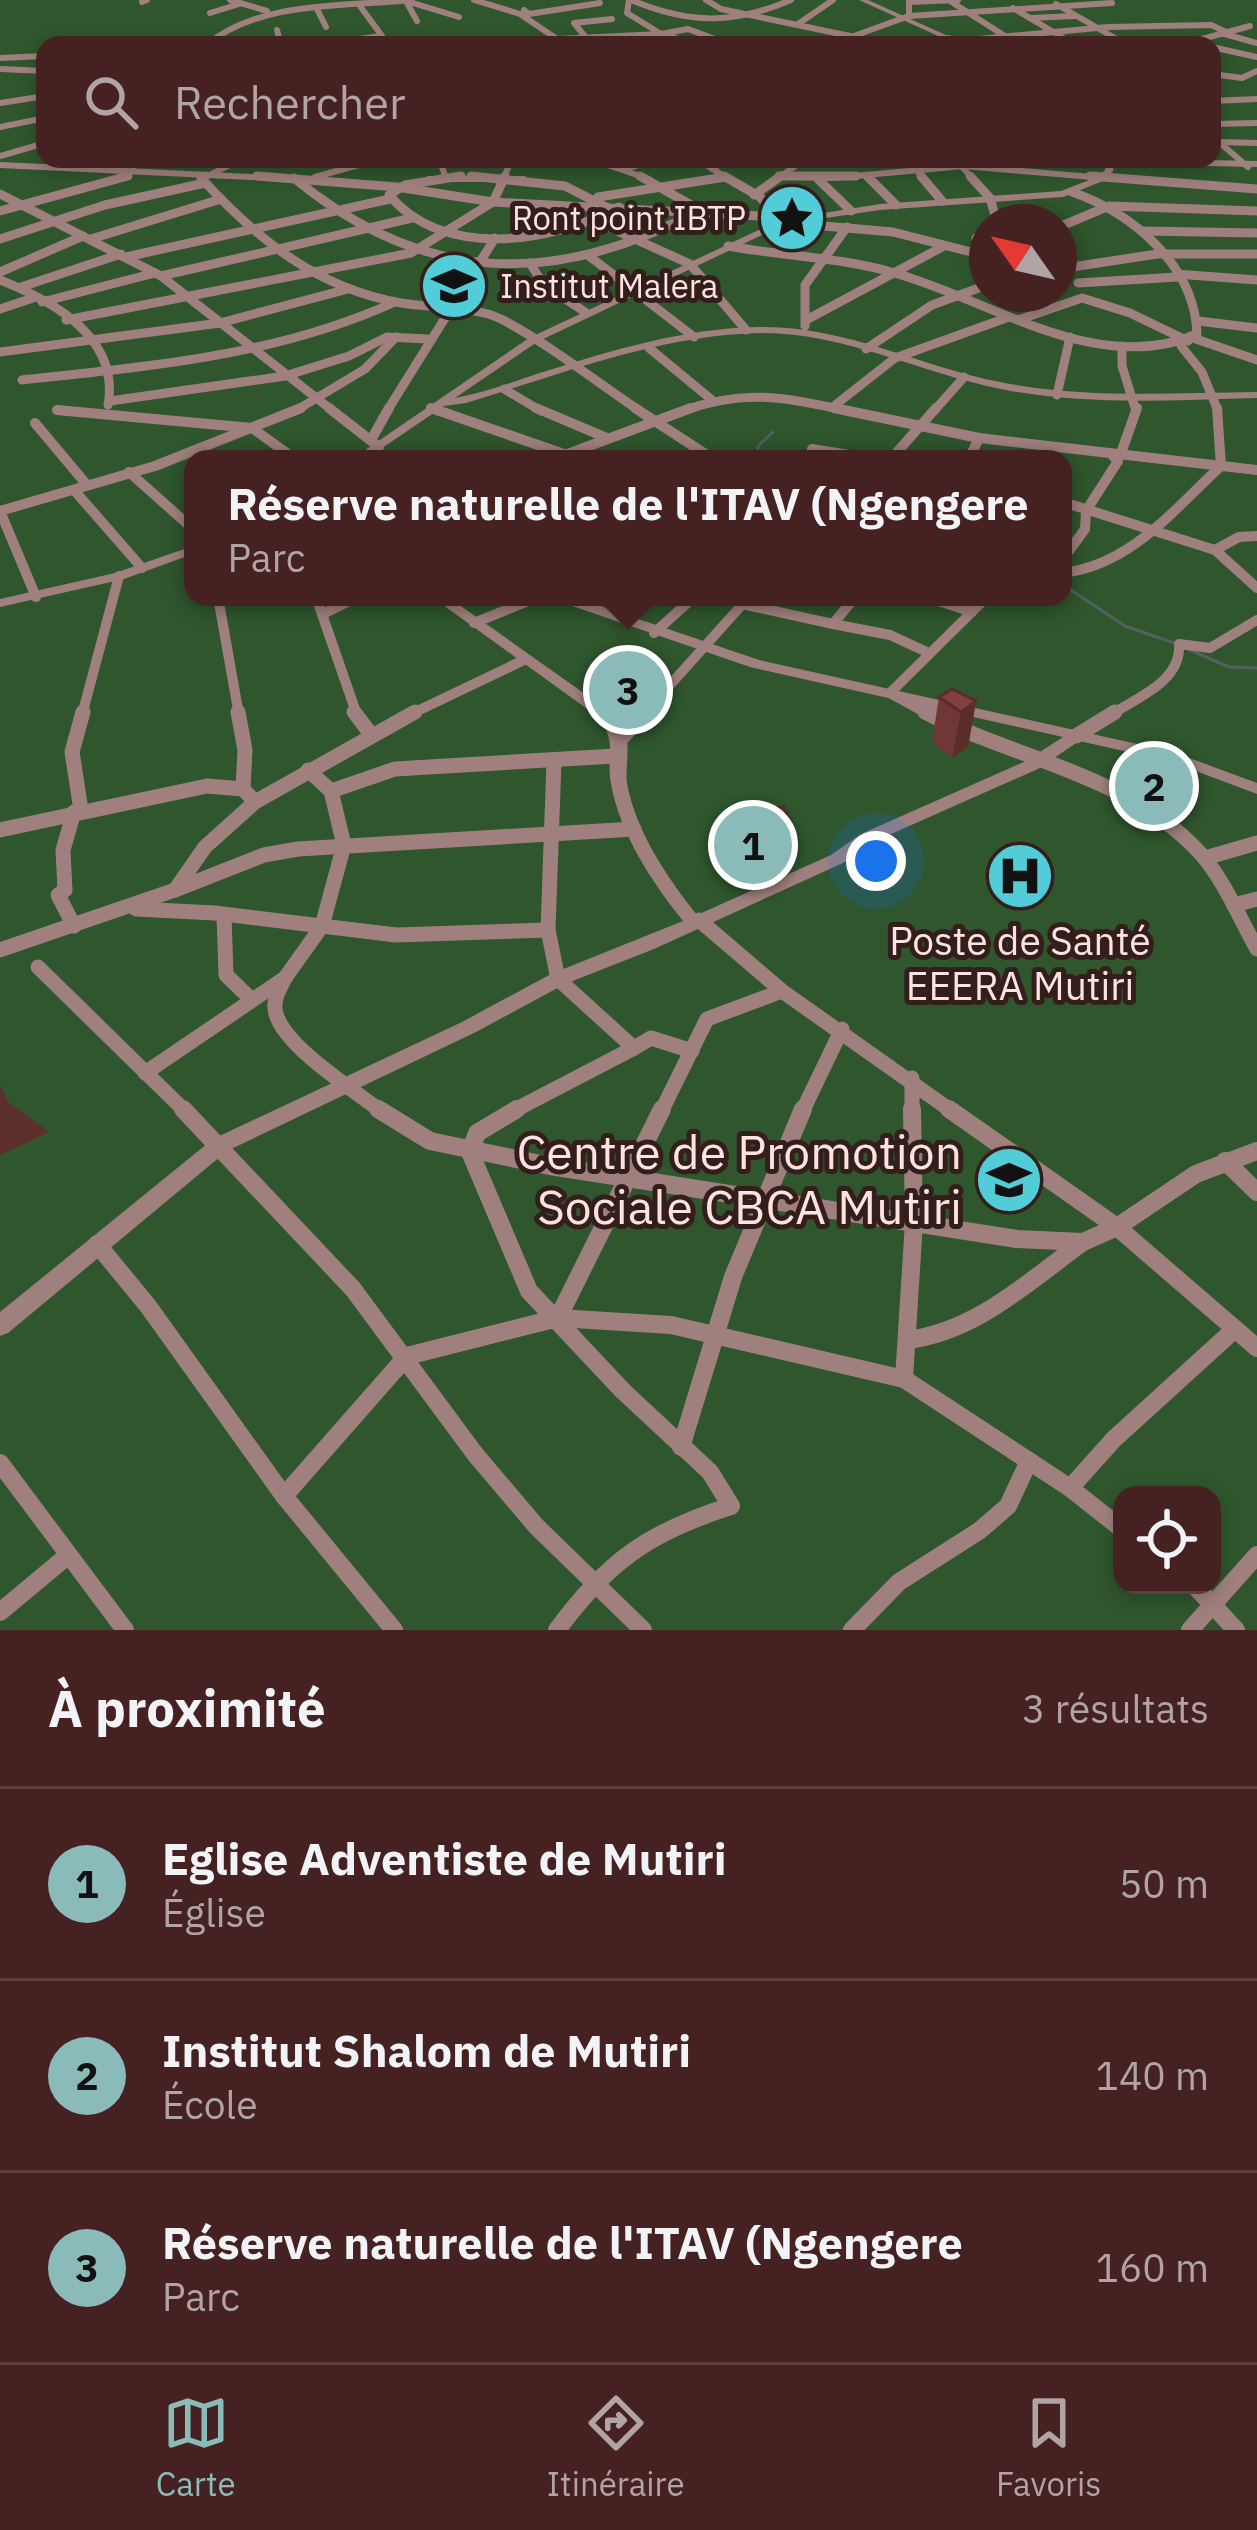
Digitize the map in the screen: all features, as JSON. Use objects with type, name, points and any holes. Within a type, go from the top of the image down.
[{"type":"street","points":[[230,0],[267,11]]},
{"type":"street","points":[[408,0],[417,21]]},
{"type":"street","points":[[215,36],[224,27],[267,11],[408,0],[459,17]]},
{"type":"street","points":[[474,0],[529,14],[599,2],[623,36]]},
{"type":"street","points":[[658,0],[632,1],[625,6],[630,14],[668,36]]},
{"type":"street","points":[[706,0],[722,9],[864,36]]},
{"type":"street","points":[[722,9],[740,0]]},
{"type":"street","points":[[630,14],[732,24],[790,0]]},
{"type":"street","points":[[798,24],[832,0]]},
{"type":"street","points":[[862,0],[946,36]]},
{"type":"street","points":[[906,16],[909,1],[958,0]]},
{"type":"street","points":[[999,0],[1059,36]]},
{"type":"street","points":[[1046,0],[1108,36]]},
{"type":"street","points":[[632,1],[661,14],[685,10]]},
{"type":"street","points":[[950,1],[1001,35]]},
{"type":"street","points":[[210,13],[245,2]]},
{"type":"street","points":[[520,11],[529,2]]},
{"type":"street","points":[[852,36],[906,16],[1112,3]]},
{"type":"street","points":[[360,6],[378,36]]},
{"type":"street","points":[[317,9],[326,27]]},
{"type":"street","points":[[520,11],[549,36]]},
{"type":"street","points":[[1030,18],[1075,16]]},
{"type":"street","points":[[1233,18],[1254,27]]},
{"type":"street","points":[[585,36],[574,23],[611,19]]},
{"type":"street","points":[[994,36],[1210,25],[1257,43]]},
{"type":"street","points":[[1209,36],[1254,27]]},
{"type":"street","points":[[651,36],[688,29],[707,36]]},
{"type":"street","points":[[278,31],[279,36]]},
{"type":"street","points":[[1221,49],[1257,57]]},
{"type":"street","points":[[0,58],[36,56]]},
{"type":"street","points":[[0,69],[36,70]]},
{"type":"street","points":[[29,70],[36,83]]},
{"type":"street","points":[[1221,75],[1242,78],[1257,71]]},
{"type":"street","points":[[0,103],[36,98]]},
{"type":"street","points":[[1221,111],[1257,99]]},
{"type":"street","points":[[1221,116],[1257,123]]},
{"type":"street","points":[[2,128],[36,120]]},
{"type":"street","points":[[2,128],[31,146]]},
{"type":"street","points":[[1221,142],[1257,143]]},
{"type":"street","points":[[0,160],[36,145]]},
{"type":"street","points":[[1221,146],[1257,174]]},
{"type":"street","points":[[0,160],[36,162]]},
{"type":"street","points":[[1221,164],[1257,164]]},
{"type":"street","points":[[0,211],[128,176],[133,168],[310,179],[493,202],[699,210],[903,233],[969,252]]},
{"type":"street","points":[[186,168],[189,171]]},
{"type":"street","points":[[218,168],[201,178],[252,233],[310,271],[348,289],[395,302],[489,313],[699,450]]},
{"type":"street","points":[[310,179],[340,168]]},
{"type":"street","points":[[442,168],[446,178]]},
{"type":"street","points":[[66,320],[411,253],[493,202],[509,168]]},
{"type":"street","points":[[623,168],[667,187],[699,210]]},
{"type":"street","points":[[754,195],[791,168]]},
{"type":"street","points":[[916,168],[942,201]]},
{"type":"street","points":[[779,176],[818,179],[963,168],[992,204]]},
{"type":"street","points":[[1028,168],[1169,188],[1257,189]]},
{"type":"street","points":[[368,450],[532,340],[785,219],[1072,192],[1100,179],[1107,168]]},
{"type":"street","points":[[712,169],[785,219]]},
{"type":"street","points":[[867,176],[896,206]]},
{"type":"street","points":[[619,207],[595,221],[550,233],[495,238],[446,232],[412,218],[390,199],[389,192],[446,178],[506,178],[555,182],[598,197],[725,177]]},
{"type":"street","points":[[294,178],[331,212],[361,230],[411,253],[477,264],[589,256],[675,226],[699,210]]},
{"type":"street","points":[[818,179],[851,211]]},
{"type":"street","points":[[0,239],[48,221],[205,183]]},
{"type":"street","points":[[1072,192],[1109,206],[1143,231],[1176,276],[1198,321]]},
{"type":"street","points":[[0,194],[158,274],[316,403],[375,443]]},
{"type":"street","points":[[598,197],[606,207]]},
{"type":"street","points":[[0,276],[87,238],[220,199]]},
{"type":"street","points":[[21,287],[123,255],[252,233],[390,199]]},
{"type":"street","points":[[1077,219],[1109,206],[1257,211]]},
{"type":"street","points":[[0,309],[412,218]]},
{"type":"street","points":[[595,221],[690,264],[746,330]]},
{"type":"street","points":[[802,333],[808,320],[805,285],[847,227]]},
{"type":"street","points":[[1143,231],[1257,233]]},
{"type":"street","points":[[375,443],[428,339],[495,238]]},
{"type":"street","points":[[728,246],[896,273],[1014,319],[1070,337],[1122,346],[1156,350],[1187,342],[1198,321]]},
{"type":"street","points":[[808,320],[944,246]]},
{"type":"street","points":[[1077,264],[1158,250],[1257,254]]},
{"type":"street","points":[[589,256],[694,337]]},
{"type":"street","points":[[530,263],[543,284],[585,313]]},
{"type":"street","points":[[0,276],[96,342],[111,369],[110,401],[104,415]]},
{"type":"street","points":[[1257,280],[1176,276],[1078,284],[1076,292],[1187,342],[1257,360]]},
{"type":"street","points":[[0,352],[96,342],[217,321],[348,289]]},
{"type":"street","points":[[866,349],[969,290]]},
{"type":"street","points":[[834,406],[895,358],[1082,298]]},
{"type":"street","points":[[22,380],[249,349],[341,325],[395,302]]},
{"type":"street","points":[[1198,321],[1257,328]]},
{"type":"street","points":[[435,406],[694,337],[746,330],[802,333],[964,377],[1057,394],[1257,395]]},
{"type":"street","points":[[1057,394],[1070,337]]},
{"type":"street","points":[[110,401],[285,376],[396,338],[428,339]]},
{"type":"street","points":[[206,450],[316,403],[373,362],[396,338]]},
{"type":"street","points":[[1072,571],[1111,563],[1221,466],[1225,430],[1215,395],[1187,342]]},
{"type":"street","points":[[1072,547],[1085,529],[1086,511],[1118,461],[1116,453],[1138,409],[1122,366],[1122,346]]},
{"type":"street","points":[[650,348],[712,400]]},
{"type":"street","points":[[899,450],[964,377]]},
{"type":"street","points":[[504,388],[544,413],[607,438]]},
{"type":"street","points":[[586,450],[712,400],[767,394],[979,438],[1257,470]]},
{"type":"street","points":[[435,406],[488,431],[551,450]]},
{"type":"street","points":[[57,410],[252,428],[283,450]]},
{"type":"street","points":[[35,422],[142,568]]},
{"type":"street","points":[[973,450],[979,438]]},
{"type":"street","points":[[812,449],[818,450]]},
{"type":"street","points":[[36,598],[0,511],[184,458]]},
{"type":"street","points":[[129,472],[184,521]]},
{"type":"street","points":[[1072,506],[1215,550],[1257,588]]},
{"type":"street","points":[[1215,550],[1223,542],[1257,536]]},
{"type":"street","points":[[0,604],[119,577],[184,553]]},
{"type":"street","points":[[74,926],[58,895],[65,890],[63,850],[78,811],[72,752],[119,577]]},
{"type":"street","points":[[220,606],[245,750],[243,789]]},
{"type":"street","points":[[320,606],[351,707],[370,733]]},
{"type":"street","points":[[323,614],[339,606]]},
{"type":"street","points":[[451,606],[607,716],[634,829],[696,921],[782,991],[912,1078],[963,1123],[1117,1226],[1257,1348]]},
{"type":"street","points":[[474,623],[516,606]]},
{"type":"street","points":[[587,606],[705,648],[1173,757],[1257,789]]},
{"type":"street","points":[[654,633],[684,606]]},
{"type":"street","points":[[331,791],[395,769],[554,760],[618,748],[740,606]]},
{"type":"street","points":[[768,606],[890,635],[929,653]]},
{"type":"street","points":[[833,623],[847,606]]},
{"type":"street","points":[[953,606],[971,612]]},
{"type":"street","points":[[890,693],[977,606]]},
{"type":"street","points":[[0,1326],[220,1145],[558,979],[696,921],[1041,759],[1166,680],[1180,657],[1179,644],[1210,648],[1257,620]]},
{"type":"street","points":[[175,890],[206,847],[255,802],[370,733],[524,660]]},
{"type":"street","points":[[890,693],[950,725],[1139,802],[1189,838],[1234,905],[1257,950]]},
{"type":"street","points":[[554,760],[555,834],[548,930],[558,979],[634,1048]]},
{"type":"street","points":[[308,770],[331,791],[344,845],[322,926],[285,978],[274,1000],[276,1018],[308,1054],[430,1141],[470,1152],[860,1218],[1017,1239],[1083,1242]]},
{"type":"street","points":[[0,830],[207,786],[243,789],[255,802]]},
{"type":"street","points":[[0,950],[264,855],[344,845],[634,829]]},
{"type":"street","points":[[1204,858],[1257,843]]},
{"type":"street","points":[[1234,905],[1257,899]]},
{"type":"street","points":[[119,909],[179,909],[473,938],[548,930]]},
{"type":"street","points":[[224,916],[226,975],[252,1000]]},
{"type":"street","points":[[38,967],[220,1145],[353,1288],[476,1454],[590,1584],[643,1630]]},
{"type":"street","points":[[145,1072],[285,978]]},
{"type":"street","points":[[559,1318],[706,1019],[782,991]]},
{"type":"street","points":[[681,1447],[733,1277],[777,1163],[842,1029]]},
{"type":"street","points":[[557,1630],[614,1558],[682,1520],[731,1506],[710,1472],[623,1391],[559,1318],[529,1292],[470,1152],[477,1133],[499,1118],[651,1038],[692,1051]]},
{"type":"street","points":[[904,1379],[914,1222],[912,1078]]},
{"type":"street","points":[[907,1340],[930,1337],[983,1316],[1083,1242],[1117,1226],[1169,1190],[1225,1161],[1257,1151]]},
{"type":"street","points":[[1225,1161],[1257,1192]]},
{"type":"street","points":[[97,1244],[148,1306],[284,1496],[394,1630]]},
{"type":"street","points":[[284,1496],[406,1356],[559,1318],[671,1325],[904,1379],[1070,1488],[1113,1522]]},
{"type":"street","points":[[1070,1488],[1114,1438],[1235,1330]]},
{"type":"street","points":[[866,1626],[899,1582],[980,1531],[1008,1506],[1029,1460]]},
{"type":"street","points":[[0,1463],[125,1630]]},
{"type":"street","points":[[1190,1630],[1257,1555]]},
{"type":"street","points":[[0,1612],[66,1557]]},
{"type":"street","points":[[1204,1594],[1236,1630]]},
{"type":"green space","points":[[0,0],[1257,0],[1257,1630],[0,1630],[0,1155],[49,1132],[8,1102],[0,1085]]},
{"type":"building","points":[[952,689],[976,701],[961,712],[939,697]]},
{"type":"building","points":[[784,807],[793,827],[724,839],[718,824],[718,818]]},
{"type":"waterway","points":[[757,450],[773,432]]},
{"type":"waterway","points":[[1072,591],[1125,626],[1180,645]]},
{"type":"waterway","points":[[1190,650],[1229,667],[1257,668]]},
{"type":"place","name":"Ront point IBTP","points":[[792,218]]},
{"type":"place","name":"Institut Malera","points":[[454,286]]},
{"type":"place","name":"Réserve naturelle de l'ITAV (Ngengere","points":[[628,690]]},
{"type":"place","name":"Institut Shalom de Mutiri","points":[[1154,786]]},
{"type":"place","name":"Eglise Adventiste de Mutiri","points":[[753,845]]},
{"type":"place","name":"Poste de Santé EEERA Mutiri","points":[[1020,876]]},
{"type":"place","name":"Centre de Promotion Sociale CBCA Mutiri","points":[[1009,1180]]}]
